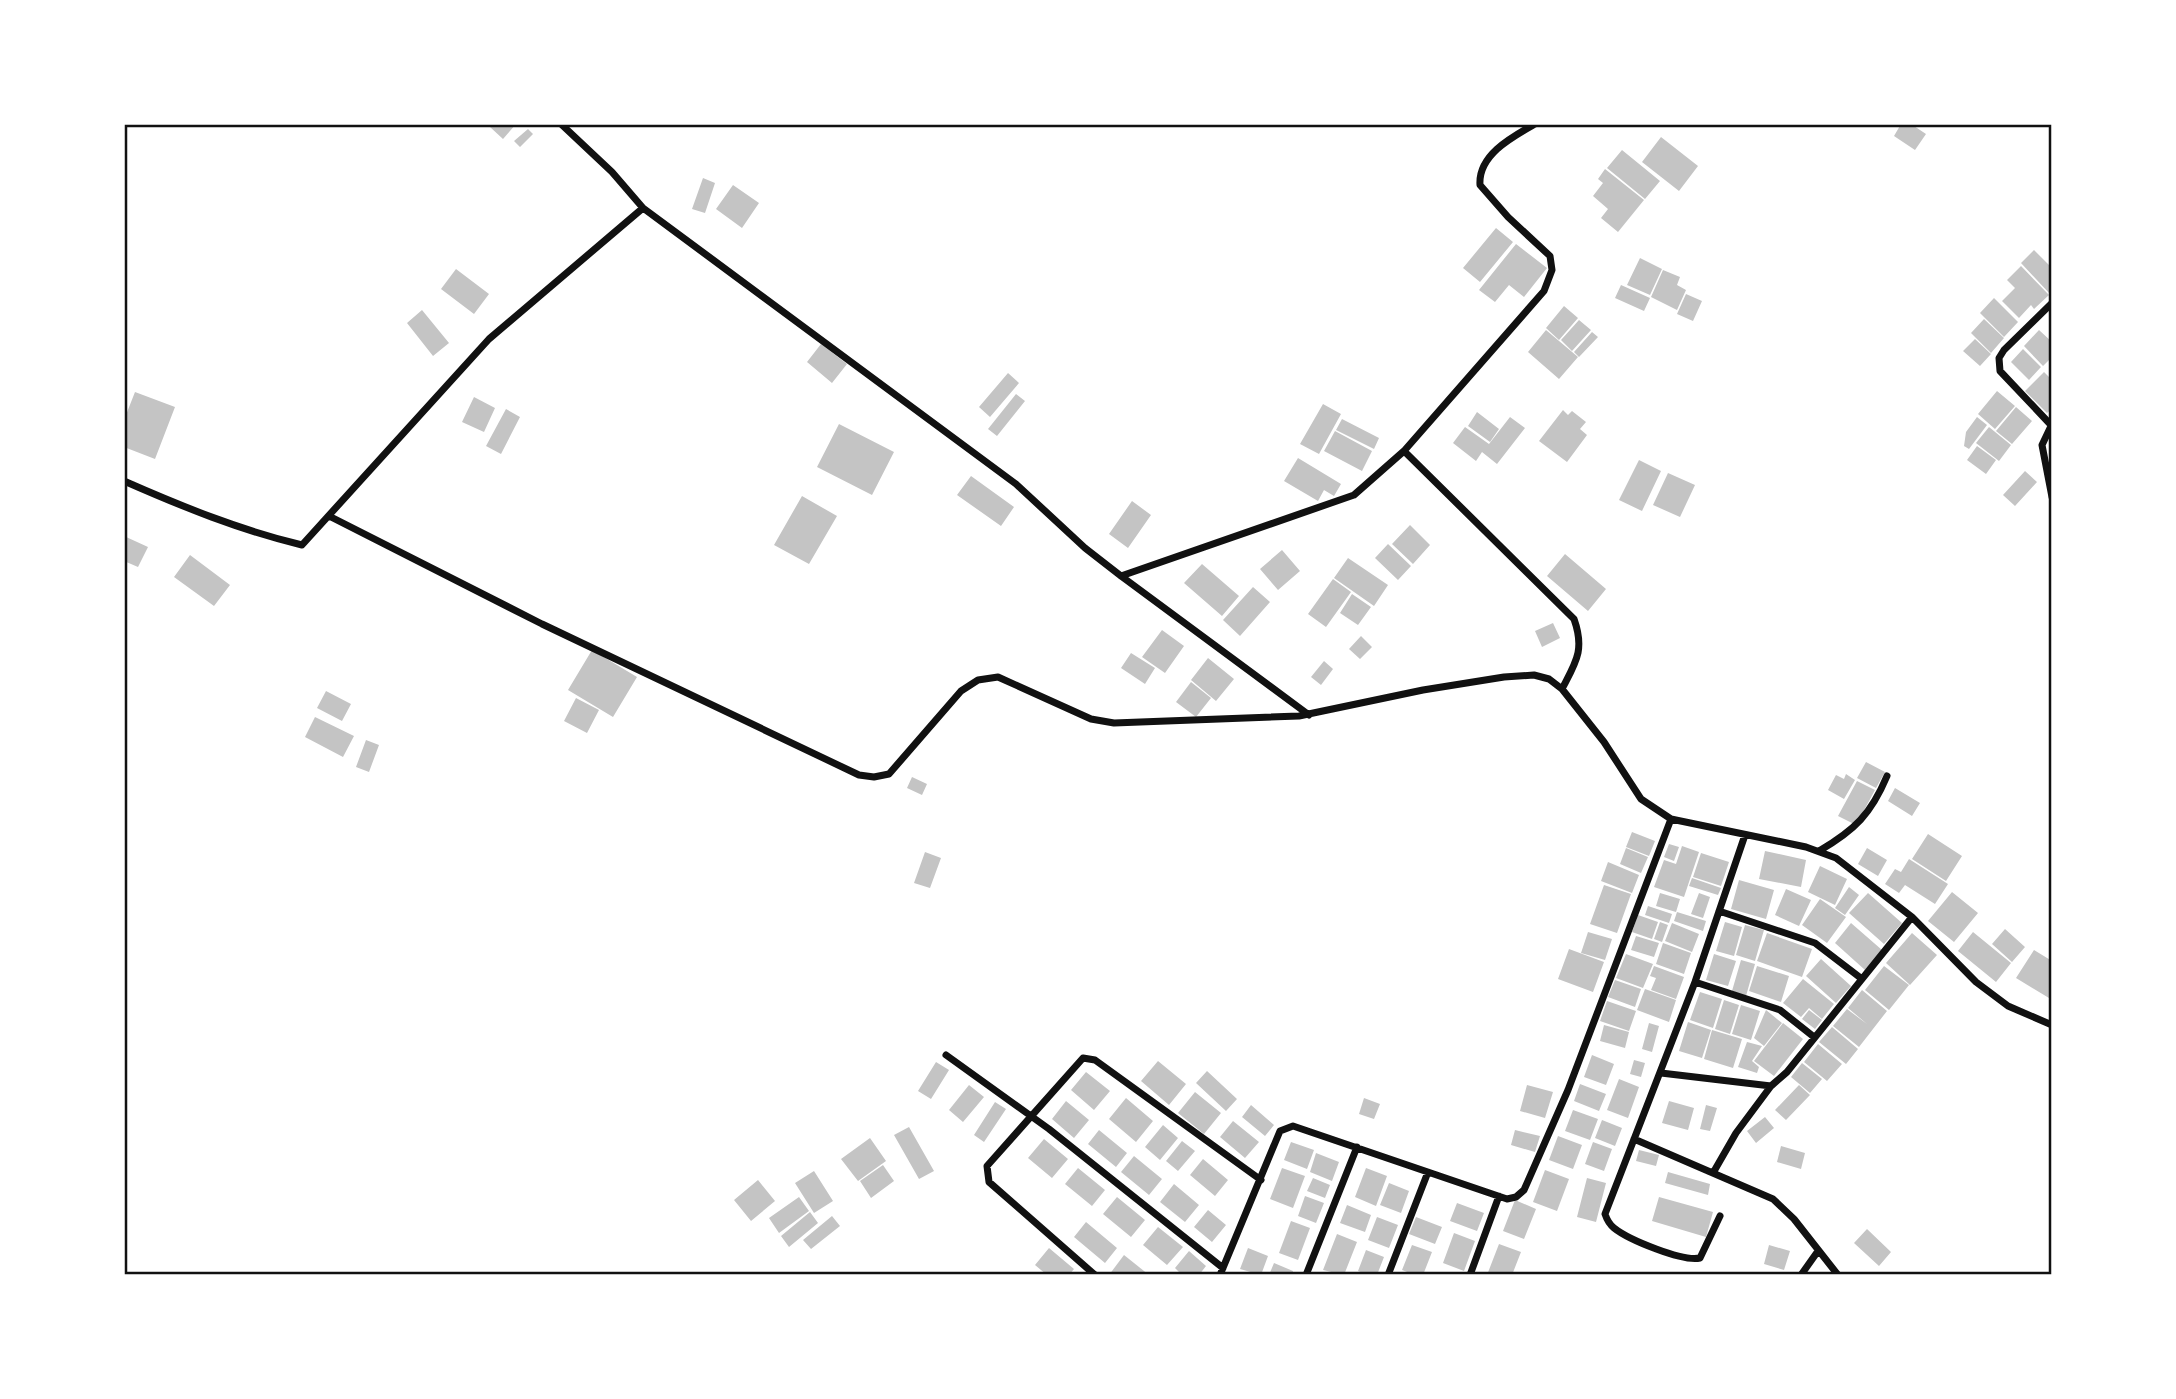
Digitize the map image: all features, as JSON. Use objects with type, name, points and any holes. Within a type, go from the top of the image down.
[{"type":"street","points":[[562,124],[612,172],[643,208],[1016,484],[1085,548],[1309,715]]},
{"type":"street","points":[[1121,576],[1354,495],[1404,451],[1544,291],[1550,278],[1550,256],[1508,217],[1480,185],[1482,170],[1497,149],[1535,124]]},
{"type":"street","points":[[124,481],[198,513],[270,538],[302,545],[489,339],[643,208]]},
{"type":"street","points":[[2052,303],[2004,350],[2000,358],[2000,370],[2052,425],[2042,444],[2052,497]]},
{"type":"street","points":[[1404,451],[1574,620],[1580,636],[1579,657],[1562,689]]},
{"type":"street","points":[[329,516],[542,624],[859,775],[874,777],[890,774],[961,691],[978,680],[998,677],[1102,723],[1309,715],[1423,690],[1504,677],[1534,675],[1549,678],[1562,689],[1604,743],[1640,799],[1671,820],[1819,851],[1836,858],[1912,917],[1976,982],[2008,1006],[2052,1025]]},
{"type":"street","points":[[1819,851],[1861,822],[1879,796],[1887,776]]},
{"type":"street","points":[[946,1055],[1030,1116],[1222,1271],[1280,1131],[1286,1127],[1293,1126],[1507,1199],[1516,1197],[1524,1190],[1568,1090],[1671,820]]},
{"type":"street","points":[[1720,1216],[1700,1258],[1695,1259],[1671,1255],[1613,1227],[1606,1218],[1605,1211],[1695,982],[1745,835]]},
{"type":"street","points":[[1719,911],[1815,943],[1862,979]]},
{"type":"street","points":[[1713,1173],[1736,1133],[1771,1086],[1787,1072],[1912,917]]},
{"type":"street","points":[[1695,982],[1780,1010],[1814,1037]]},
{"type":"street","points":[[1095,1275],[989,1182],[987,1166],[1083,1058],[1095,1060],[1261,1180]]},
{"type":"street","points":[[1661,1073],[1771,1086]]},
{"type":"street","points":[[1634,1139],[1773,1199],[1794,1219],[1838,1275]]},
{"type":"street","points":[[1306,1275],[1357,1147]]},
{"type":"street","points":[[1388,1275],[1428,1172]]},
{"type":"street","points":[[1470,1275],[1499,1196]]},
{"type":"street","points":[[1801,1275],[1818,1251]]},
{"type":"building","points":[[492,124],[516,124],[503,139],[490,127]]},
{"type":"building","points":[[1901,124],[1911,124],[1926,134],[1915,150],[1894,136]]},
{"type":"building","points":[[528,129],[533,134],[520,147],[514,141]]},
{"type":"building","points":[[1661,137],[1698,166],[1679,191],[1642,162]]},
{"type":"building","points":[[1622,150],[1660,181],[1645,199],[1607,168]]},
{"type":"building","points":[[1605,169],[1644,200],[1618,232],[1601,218],[1608,209],[1593,196],[1603,183],[1598,179]]},
{"type":"building","points":[[703,178],[715,183],[705,213],[692,209]]},
{"type":"building","points":[[733,185],[759,203],[742,228],[716,209]]},
{"type":"building","points":[[1496,228],[1513,242],[1480,282],[1463,268]]},
{"type":"building","points":[[1516,244],[1547,268],[1524,297],[1509,285],[1495,302],[1479,290]]},
{"type":"building","points":[[2034,250],[2052,268],[2050,294],[2021,263]]},
{"type":"building","points":[[1640,258],[1662,269],[1650,295],[1627,285]]},
{"type":"building","points":[[2021,266],[2049,295],[2034,309],[2031,305],[2019,318],[2002,301],[2015,288],[2007,280]]},
{"type":"building","points":[[456,269],[489,294],[474,314],[441,289]]},
{"type":"building","points":[[1663,270],[1680,277],[1677,285],[1686,290],[1677,310],[1651,297]]},
{"type":"building","points":[[1621,285],[1650,298],[1644,311],[1615,298]]},
{"type":"building","points":[[1686,294],[1702,301],[1693,321],[1677,314]]},
{"type":"building","points":[[1994,298],[2018,322],[2004,337],[1980,313]]},
{"type":"building","points":[[1564,306],[1578,318],[1559,340],[1546,328]]},
{"type":"building","points":[[422,310],[449,343],[433,356],[407,323]]},
{"type":"building","points":[[1984,319],[2004,338],[1991,353],[1971,333]]},
{"type":"building","points":[[1579,320],[1591,330],[1572,351],[1561,340]]},
{"type":"building","points":[[1546,330],[1578,357],[1559,379],[1528,352]]},
{"type":"building","points":[[2039,330],[2052,342],[2052,357],[2043,366],[2024,346]]},
{"type":"building","points":[[1592,332],[1598,337],[1579,357],[1574,352]]},
{"type":"building","points":[[1975,339],[1991,354],[1980,366],[1963,351]]},
{"type":"building","points":[[821,344],[847,364],[832,383],[807,362]]},
{"type":"building","points":[[2023,349],[2041,367],[2029,380],[2011,362]]},
{"type":"building","points":[[2044,372],[2052,380],[2052,409],[2047,413],[2025,391]]},
{"type":"building","points":[[1008,373],[1019,383],[990,417],[979,407]]},
{"type":"building","points":[[1997,391],[2015,406],[1995,429],[1978,414]]},
{"type":"building","points":[[135,392],[175,407],[155,459],[124,447],[124,420]]},
{"type":"building","points":[[1016,394],[1025,401],[997,436],[988,429]]},
{"type":"building","points":[[474,397],[495,408],[484,432],[462,422]]},
{"type":"building","points":[[1323,404],[1341,414],[1319,454],[1300,444]]},
{"type":"building","points":[[2016,407],[2032,421],[2012,444],[1996,431]]},
{"type":"building","points":[[506,409],[520,417],[501,454],[486,446]]},
{"type":"building","points":[[1563,410],[1568,415],[1572,411],[1586,422],[1580,429],[1587,435],[1567,462],[1539,441]]},
{"type":"building","points":[[1477,412],[1499,429],[1490,442],[1468,426]]},
{"type":"building","points":[[1510,417],[1525,428],[1497,464],[1482,452],[1476,461],[1453,443],[1465,427],[1489,444]]},
{"type":"building","points":[[1977,417],[1987,425],[1969,449],[1964,446],[1966,432]]},
{"type":"building","points":[[1342,419],[1379,438],[1374,449],[1336,430]]},
{"type":"building","points":[[839,424],[894,452],[872,495],[817,467]]},
{"type":"building","points":[[1989,427],[2011,445],[1999,461],[1976,443]]},
{"type":"building","points":[[1335,431],[1372,451],[1362,471],[1324,451]]},
{"type":"building","points":[[1977,446],[1996,460],[1986,474],[1967,460]]},
{"type":"building","points":[[1298,458],[1341,484],[1334,496],[1324,490],[1318,501],[1284,481]]},
{"type":"building","points":[[1639,460],[1661,471],[1642,511],[1619,500]]},
{"type":"building","points":[[2025,471],[2037,482],[2015,506],[2003,495]]},
{"type":"building","points":[[1668,473],[1695,485],[1680,517],[1653,505]]},
{"type":"building","points":[[971,476],[1014,507],[1001,526],[957,495]]},
{"type":"building","points":[[802,496],[837,516],[809,564],[774,545]]},
{"type":"building","points":[[1132,501],[1151,515],[1128,548],[1109,534]]},
{"type":"building","points":[[1410,525],[1430,545],[1413,564],[1392,544]]},
{"type":"building","points":[[124,536],[148,547],[138,567],[124,561]]},
{"type":"building","points":[[1388,544],[1411,566],[1398,580],[1375,558]]},
{"type":"building","points":[[1282,550],[1300,571],[1278,590],[1260,569]]},
{"type":"building","points":[[1565,554],[1606,589],[1588,611],[1547,576]]},
{"type":"building","points":[[190,555],[230,585],[214,606],[174,577]]},
{"type":"building","points":[[1348,558],[1388,585],[1374,606],[1334,578]]},
{"type":"building","points":[[1202,564],[1239,596],[1222,616],[1184,583]]},
{"type":"building","points":[[1333,579],[1351,592],[1326,627],[1308,614]]},
{"type":"building","points":[[1253,587],[1270,602],[1240,636],[1223,620]]},
{"type":"building","points":[[1352,594],[1371,607],[1358,625],[1340,613]]},
{"type":"building","points":[[1553,623],[1560,638],[1542,647],[1535,631]]},
{"type":"building","points":[[1162,630],[1184,646],[1165,673],[1142,657]]},
{"type":"building","points":[[1361,636],[1372,647],[1360,659],[1349,649]]},
{"type":"building","points":[[592,650],[637,677],[613,717],[568,690]]},
{"type":"building","points":[[1131,653],[1155,668],[1145,684],[1121,668]]},
{"type":"building","points":[[1208,658],[1234,679],[1216,701],[1191,680]]},
{"type":"building","points":[[1324,661],[1333,669],[1321,685],[1311,677]]},
{"type":"building","points":[[1191,682],[1211,698],[1196,717],[1176,702]]},
{"type":"building","points":[[326,691],[351,704],[342,721],[317,708]]},
{"type":"building","points":[[576,698],[599,710],[587,733],[564,721]]},
{"type":"building","points":[[315,717],[354,736],[343,757],[305,737]]},
{"type":"building","points":[[366,740],[379,745],[369,772],[356,767]]},
{"type":"building","points":[[1866,762],[1885,772],[1876,788],[1857,778]]},
{"type":"building","points":[[1846,774],[1855,780],[1844,799],[1828,790],[1836,775],[1844,779]]},
{"type":"building","points":[[912,777],[927,784],[922,795],[907,788]]},
{"type":"building","points":[[1857,781],[1875,790],[1856,825],[1838,816]]},
{"type":"building","points":[[1895,788],[1920,803],[1912,816],[1888,801]]},
{"type":"building","points":[[1632,832],[1655,841],[1649,856],[1626,847]]},
{"type":"building","points":[[1928,834],[1962,856],[1946,881],[1912,859]]},
{"type":"building","points":[[1669,844],[1679,847],[1674,861],[1664,857]]},
{"type":"building","points":[[1682,846],[1699,852],[1684,897],[1654,887],[1664,860],[1676,864]]},
{"type":"building","points":[[1626,848],[1648,857],[1641,873],[1620,864]]},
{"type":"building","points":[[1867,848],[1887,860],[1878,876],[1858,864]]},
{"type":"building","points":[[1765,851],[1806,860],[1801,887],[1759,879]]},
{"type":"building","points":[[925,852],[941,858],[930,888],[914,883]]},
{"type":"building","points":[[1701,853],[1729,862],[1721,886],[1693,877]]},
{"type":"building","points":[[1909,859],[1948,884],[1935,904],[1905,885],[1899,893],[1885,884],[1895,869],[1901,872]]},
{"type":"building","points":[[1608,862],[1639,875],[1632,893],[1601,881]]},
{"type":"building","points":[[1820,866],[1847,879],[1835,905],[1808,892]]},
{"type":"building","points":[[1692,878],[1721,888],[1718,895],[1689,886]]},
{"type":"building","points":[[1739,880],[1774,890],[1766,919],[1731,909]]},
{"type":"building","points":[[1604,885],[1631,894],[1617,933],[1590,924]]},
{"type":"building","points":[[1849,887],[1859,895],[1845,915],[1835,908]]},
{"type":"building","points":[[1786,889],[1811,900],[1799,926],[1775,915]]},
{"type":"building","points":[[1952,892],[1978,913],[1954,942],[1928,921]]},
{"type":"building","points":[[1660,893],[1680,899],[1676,912],[1656,906]]},
{"type":"building","points":[[1699,893],[1710,897],[1703,918],[1691,914]]},
{"type":"building","points":[[1868,893],[1902,923],[1884,944],[1849,913]]},
{"type":"building","points":[[1820,899],[1846,917],[1827,943],[1802,925]]},
{"type":"building","points":[[1648,906],[1672,914],[1669,923],[1645,915]]},
{"type":"building","points":[[1677,912],[1706,921],[1703,931],[1674,921]]},
{"type":"building","points":[[1638,915],[1658,922],[1652,939],[1632,932]]},
{"type":"building","points":[[1660,922],[1668,925],[1662,942],[1654,939]]},
{"type":"building","points":[[1725,922],[1742,927],[1734,956],[1716,951]]},
{"type":"building","points":[[1672,923],[1699,934],[1692,952],[1665,941]]},
{"type":"building","points":[[1851,923],[1882,950],[1865,970],[1835,943]]},
{"type":"building","points":[[1745,925],[1764,930],[1755,961],[1736,955]]},
{"type":"building","points":[[2005,929],[2025,947],[2012,962],[1992,944]]},
{"type":"building","points":[[1588,932],[1612,939],[1605,960],[1581,953]]},
{"type":"building","points":[[1973,932],[2011,963],[1996,982],[1958,951]]},
{"type":"building","points":[[1767,933],[1812,949],[1802,977],[1757,961]]},
{"type":"building","points":[[1912,933],[1937,955],[1910,985],[1886,963]]},
{"type":"building","points":[[1636,936],[1659,943],[1654,957],[1631,950]]},
{"type":"building","points":[[1663,943],[1691,953],[1684,974],[1656,964]]},
{"type":"building","points":[[1569,949],[1604,962],[1593,992],[1558,979]]},
{"type":"building","points":[[2034,950],[2052,961],[2052,993],[2049,998],[2016,978]]},
{"type":"building","points":[[1626,954],[1653,964],[1643,988],[1616,978]]},
{"type":"building","points":[[1714,954],[1736,961],[1728,986],[1706,980]]},
{"type":"building","points":[[1821,959],[1851,986],[1836,1003],[1806,976]]},
{"type":"building","points":[[1741,960],[1755,964],[1746,996],[1732,991]]},
{"type":"building","points":[[1654,966],[1684,977],[1676,999],[1651,990],[1656,978],[1650,976]]},
{"type":"building","points":[[1757,966],[1789,976],[1781,1002],[1749,991]]},
{"type":"building","points":[[1884,966],[1909,985],[1889,1010],[1865,990]]},
{"type":"building","points":[[1803,979],[1834,1004],[1822,1019],[1809,1008],[1801,1017],[1783,1003]]},
{"type":"building","points":[[1615,980],[1641,989],[1635,1007],[1608,997]]},
{"type":"building","points":[[1645,989],[1676,1000],[1669,1022],[1637,1010]]},
{"type":"building","points":[[1862,990],[1887,1011],[1859,1047],[1833,1026],[1847,1009],[1867,1024],[1848,1008]]},
{"type":"building","points":[[1700,992],[1722,999],[1713,1028],[1690,1020]]},
{"type":"building","points":[[1724,1000],[1739,1005],[1730,1034],[1715,1029]]},
{"type":"building","points":[[1607,1001],[1636,1011],[1629,1031],[1600,1021]]},
{"type":"building","points":[[1741,1005],[1760,1011],[1751,1040],[1732,1034]]},
{"type":"building","points":[[1766,1010],[1782,1023],[1764,1046],[1754,1038]]},
{"type":"building","points":[[1809,1010],[1822,1020],[1815,1029],[1802,1019]]},
{"type":"building","points":[[1688,1022],[1711,1030],[1702,1058],[1679,1051]]},
{"type":"building","points":[[1649,1023],[1659,1026],[1652,1052],[1642,1049]]},
{"type":"building","points":[[1783,1023],[1803,1039],[1774,1076],[1754,1061]]},
{"type":"building","points":[[1604,1025],[1629,1032],[1625,1048],[1600,1041]]},
{"type":"building","points":[[1832,1027],[1858,1049],[1846,1064],[1819,1042]]},
{"type":"building","points":[[1712,1030],[1742,1039],[1733,1068],[1704,1059]]},
{"type":"building","points":[[1747,1042],[1762,1046],[1752,1061],[1759,1067],[1757,1073],[1738,1067]]},
{"type":"building","points":[[1818,1044],[1842,1064],[1827,1081],[1804,1062]]},
{"type":"building","points":[[1592,1055],[1614,1064],[1606,1085],[1584,1077]]},
{"type":"building","points":[[1634,1060],[1645,1063],[1641,1077],[1630,1074]]},
{"type":"building","points":[[1158,1061],[1186,1084],[1169,1105],[1141,1081]]},
{"type":"building","points":[[936,1062],[949,1070],[931,1099],[918,1091]]},
{"type":"building","points":[[1802,1063],[1822,1079],[1810,1093],[1791,1077]]},
{"type":"building","points":[[1207,1071],[1237,1099],[1226,1111],[1196,1083]]},
{"type":"building","points":[[1086,1072],[1110,1091],[1094,1110],[1071,1090]]},
{"type":"building","points":[[1619,1079],[1639,1087],[1628,1118],[1607,1110]]},
{"type":"building","points":[[1580,1084],[1606,1094],[1599,1111],[1574,1101]]},
{"type":"building","points":[[969,1085],[984,1097],[963,1122],[949,1110]]},
{"type":"building","points":[[1527,1085],[1553,1092],[1545,1118],[1520,1111]]},
{"type":"building","points":[[1799,1085],[1810,1095],[1786,1120],[1775,1110]]},
{"type":"building","points":[[1195,1092],[1221,1113],[1204,1134],[1178,1113]]},
{"type":"building","points":[[1126,1098],[1153,1121],[1136,1142],[1109,1119]]},
{"type":"building","points":[[1364,1098],[1380,1104],[1374,1119],[1359,1114]]},
{"type":"building","points":[[1066,1101],[1089,1120],[1074,1138],[1052,1119]]},
{"type":"building","points":[[1669,1101],[1694,1108],[1688,1130],[1662,1123]]},
{"type":"building","points":[[995,1102],[1006,1109],[984,1142],[974,1135]]},
{"type":"building","points":[[1251,1105],[1274,1125],[1265,1136],[1242,1117]]},
{"type":"building","points":[[1706,1105],[1717,1108],[1710,1131],[1700,1129]]},
{"type":"building","points":[[1573,1110],[1598,1119],[1590,1140],[1565,1131]]},
{"type":"building","points":[[1765,1117],[1774,1128],[1756,1143],[1747,1131]]},
{"type":"building","points":[[1602,1120],[1622,1128],[1615,1146],[1595,1138]]},
{"type":"building","points":[[1233,1121],[1259,1142],[1245,1158],[1220,1137]]},
{"type":"building","points":[[1163,1125],[1178,1138],[1160,1160],[1145,1147]]},
{"type":"building","points":[[909,1127],[934,1171],[919,1179],[894,1135]]},
{"type":"building","points":[[1099,1130],[1127,1153],[1116,1167],[1088,1144]]},
{"type":"building","points":[[1515,1130],[1540,1136],[1535,1152],[1511,1145]]},
{"type":"building","points":[[1558,1136],[1582,1145],[1573,1169],[1549,1160]]},
{"type":"building","points":[[870,1138],[886,1161],[858,1181],[841,1159]]},
{"type":"building","points":[[1044,1139],[1068,1159],[1052,1178],[1028,1158]]},
{"type":"building","points":[[1182,1141],[1195,1151],[1178,1171],[1166,1161]]},
{"type":"building","points":[[1291,1142],[1314,1150],[1307,1169],[1284,1160]]},
{"type":"building","points":[[1593,1142],[1612,1149],[1604,1171],[1585,1164]]},
{"type":"building","points":[[1781,1146],[1805,1153],[1801,1169],[1777,1162]]},
{"type":"building","points":[[1639,1150],[1659,1155],[1656,1166],[1636,1161]]},
{"type":"building","points":[[1316,1153],[1339,1162],[1332,1181],[1310,1172]]},
{"type":"building","points":[[1134,1156],[1162,1179],[1149,1195],[1121,1172]]},
{"type":"building","points":[[1203,1159],[1228,1180],[1215,1196],[1190,1175]]},
{"type":"building","points":[[883,1165],[894,1181],[871,1198],[860,1181]]},
{"type":"building","points":[[1078,1168],[1105,1190],[1092,1206],[1065,1184]]},
{"type":"building","points":[[1282,1168],[1305,1176],[1293,1208],[1270,1199]]},
{"type":"building","points":[[1366,1168],[1387,1176],[1376,1206],[1355,1197]]},
{"type":"building","points":[[1545,1170],[1569,1179],[1557,1211],[1533,1202]]},
{"type":"building","points":[[814,1171],[833,1201],[814,1213],[795,1183]]},
{"type":"building","points":[[1668,1172],[1710,1184],[1708,1195],[1665,1183]]},
{"type":"building","points":[[1313,1178],[1330,1185],[1325,1198],[1307,1191]]},
{"type":"building","points":[[1587,1178],[1606,1183],[1596,1222],[1577,1217]]},
{"type":"building","points":[[758,1180],[775,1201],[751,1221],[734,1200]]},
{"type":"building","points":[[1389,1183],[1409,1191],[1401,1213],[1380,1205]]},
{"type":"building","points":[[1174,1184],[1199,1205],[1185,1222],[1160,1202]]},
{"type":"building","points":[[1305,1196],[1324,1203],[1316,1223],[1298,1216]]},
{"type":"building","points":[[799,1197],[809,1211],[779,1233],[769,1218]]},
{"type":"building","points":[[1117,1197],[1145,1220],[1131,1237],[1103,1214]]},
{"type":"building","points":[[1659,1197],[1713,1212],[1706,1237],[1652,1221]]},
{"type":"building","points":[[1515,1200],[1536,1209],[1524,1239],[1503,1231]]},
{"type":"building","points":[[1457,1203],[1484,1213],[1477,1231],[1450,1221]]},
{"type":"building","points":[[1347,1205],[1371,1215],[1365,1232],[1340,1223]]},
{"type":"building","points":[[1208,1210],[1226,1225],[1212,1242],[1194,1227]]},
{"type":"building","points":[[810,1212],[818,1223],[789,1247],[781,1236]]},
{"type":"building","points":[[832,1216],[840,1226],[811,1249],[803,1240]]},
{"type":"building","points":[[1377,1217],[1398,1225],[1389,1248],[1368,1240]]},
{"type":"building","points":[[1416,1217],[1442,1227],[1435,1244],[1409,1234]]},
{"type":"building","points":[[1291,1221],[1310,1228],[1298,1260],[1279,1253]]},
{"type":"building","points":[[1086,1222],[1117,1248],[1105,1263],[1074,1237]]},
{"type":"building","points":[[1158,1227],[1183,1247],[1167,1265],[1143,1245]]},
{"type":"building","points":[[1867,1229],[1891,1252],[1879,1266],[1854,1243]]},
{"type":"building","points":[[1454,1233],[1475,1241],[1464,1271],[1443,1263]]},
{"type":"building","points":[[1337,1234],[1357,1242],[1344,1275],[1323,1270]]},
{"type":"building","points":[[1499,1244],[1521,1252],[1512,1275],[1487,1275]]},
{"type":"building","points":[[1412,1245],[1432,1252],[1423,1275],[1402,1270]]},
{"type":"building","points":[[1769,1245],[1790,1251],[1784,1270],[1764,1264]]},
{"type":"building","points":[[1049,1248],[1074,1269],[1069,1275],[1047,1275],[1035,1265]]},
{"type":"building","points":[[1248,1248],[1268,1256],[1261,1275],[1240,1269]]},
{"type":"building","points":[[1366,1250],[1384,1257],[1377,1275],[1358,1271]]},
{"type":"building","points":[[1189,1251],[1206,1266],[1199,1275],[1182,1275],[1175,1268]]},
{"type":"building","points":[[1124,1255],[1149,1275],[1109,1275]]},
{"type":"building","points":[[1274,1263],[1293,1271],[1292,1275],[1269,1275]]}]
